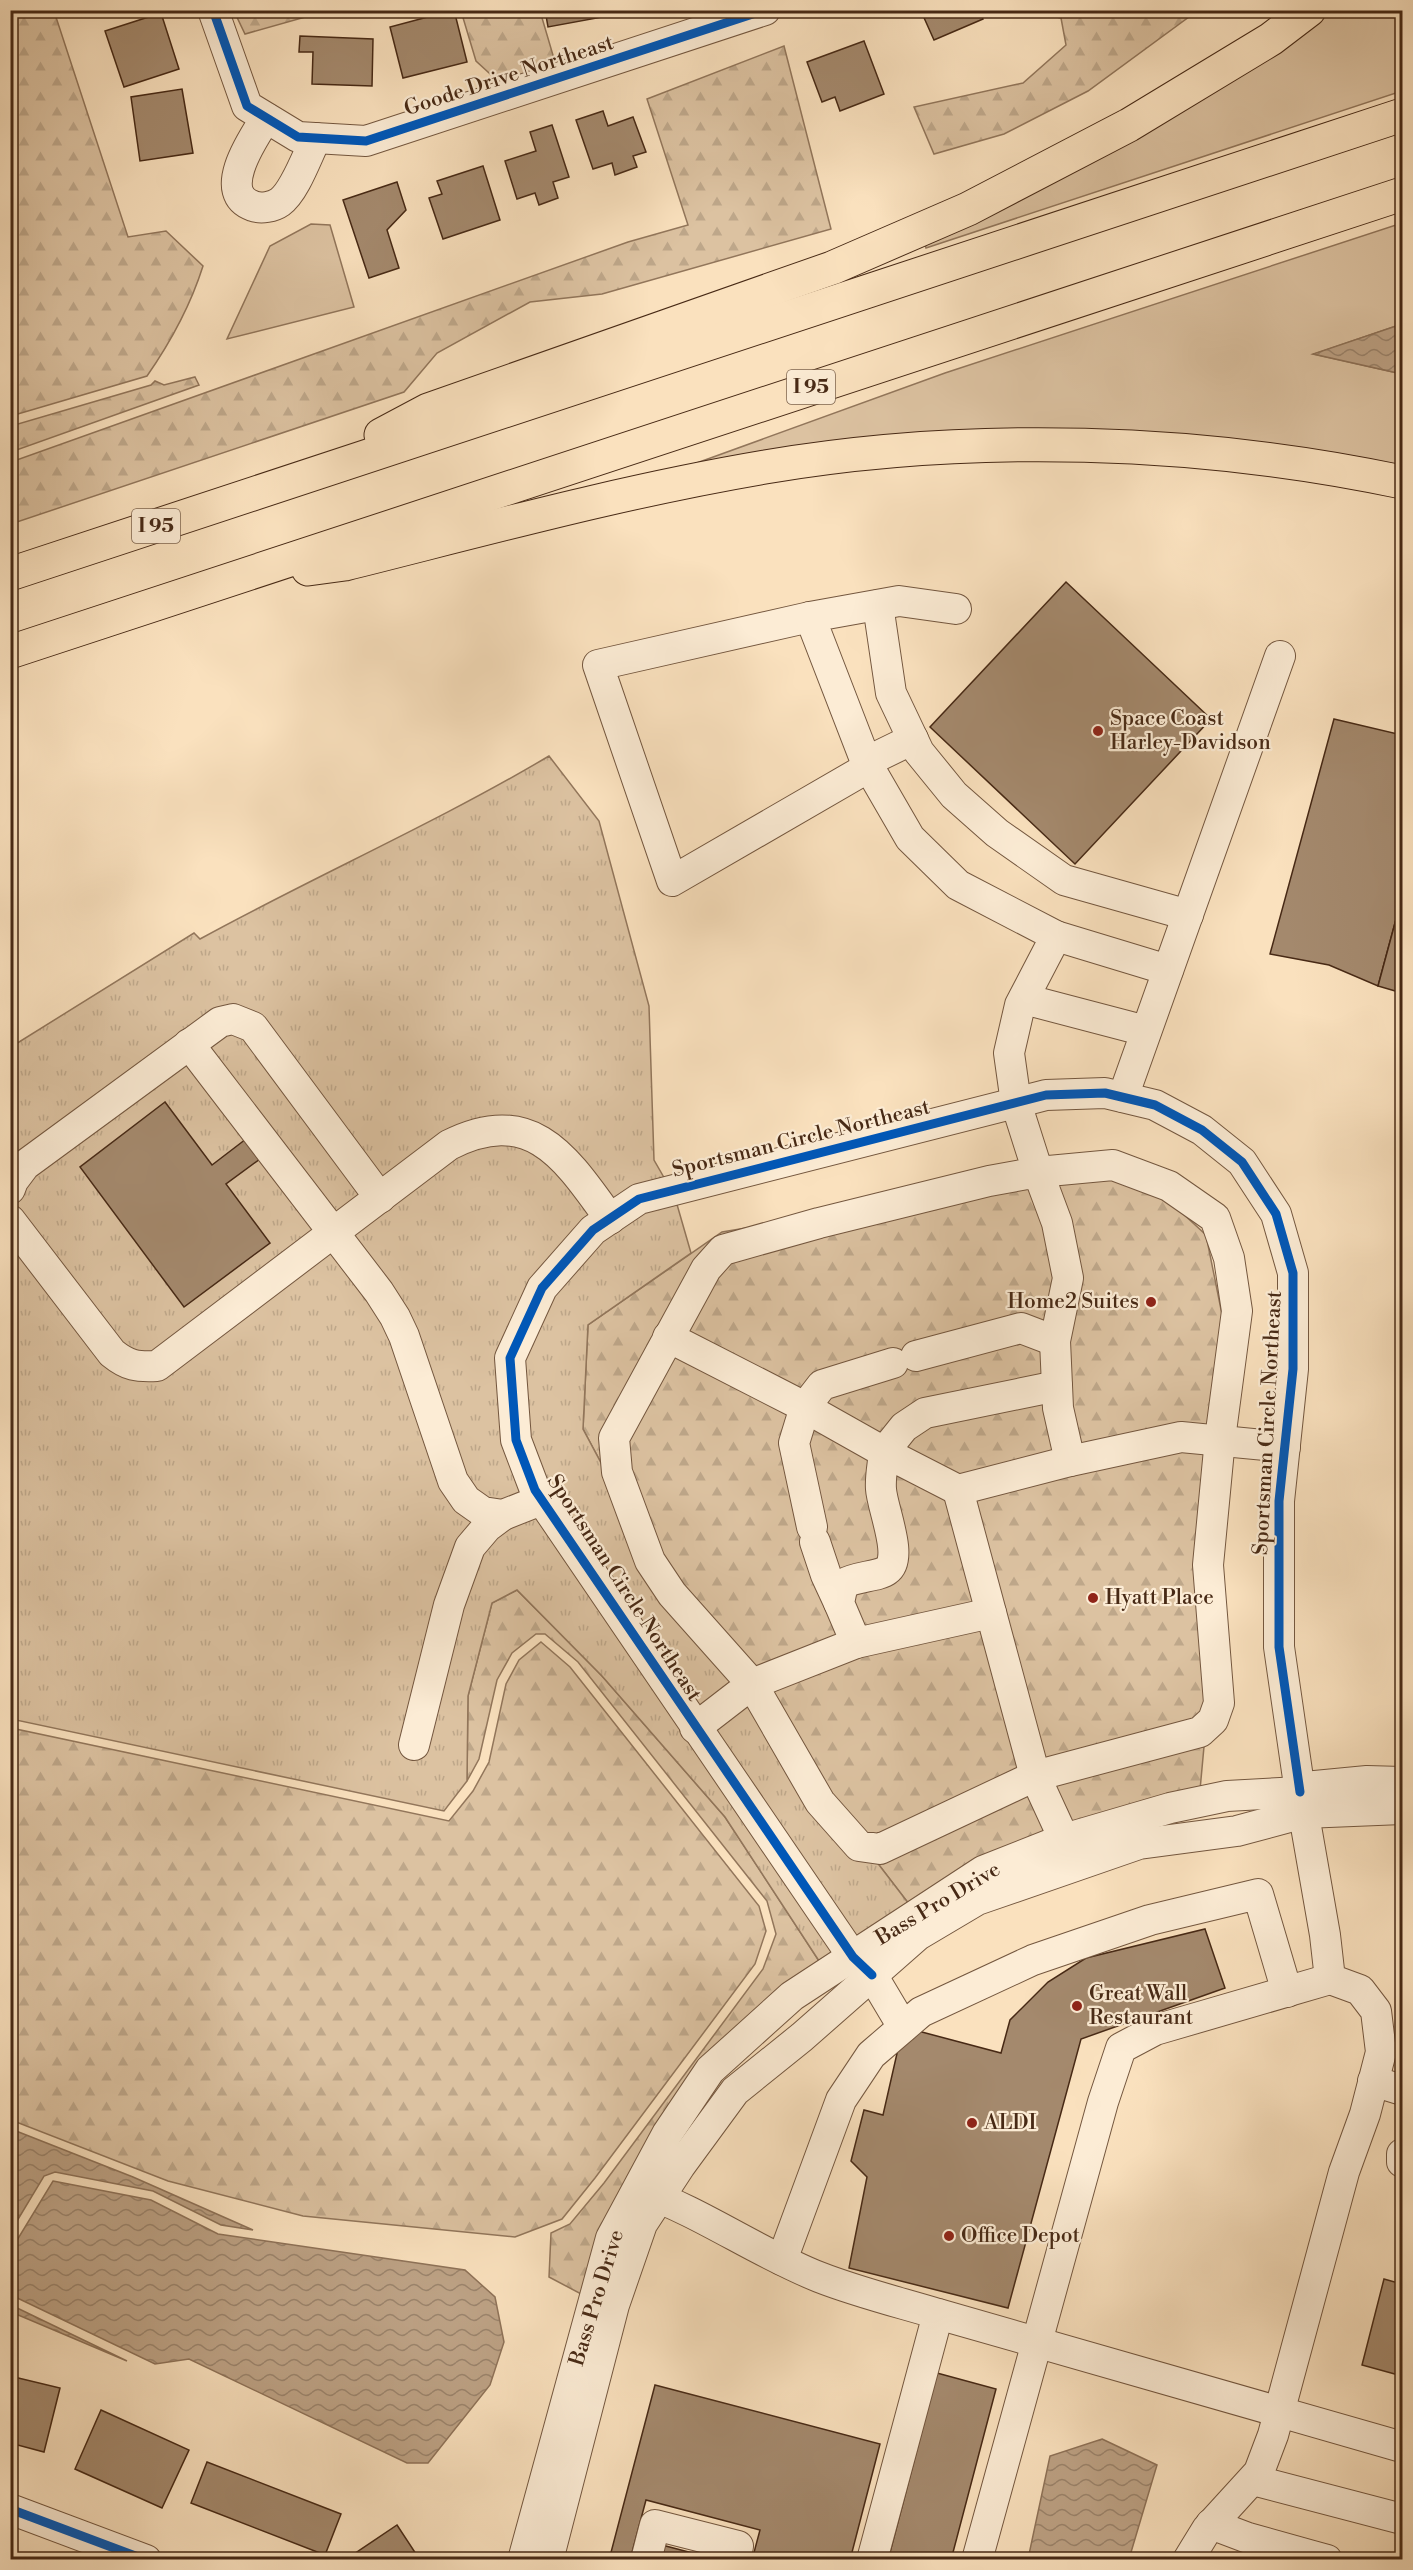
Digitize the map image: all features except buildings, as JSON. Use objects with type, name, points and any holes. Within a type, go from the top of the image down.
[{"type":"highway","points":[[302,477],[428,410],[832,267],[968,209],[1129,125],[1271,39],[1309,10]]},
{"type":"highway","name":"I 95","points":[[10,574],[1402,115]]},
{"type":"highway","name":"I 95","points":[[10,652],[1402,194]]},
{"type":"highway","points":[[221,583],[345,564],[661,486],[768,466],[898,450],[1050,445],[1208,452],[1345,470],[1402,482]]},
{"type":"street","points":[[213,10],[247,106],[298,137],[316,138],[293,186],[280,202],[267,208],[253,207],[243,200],[237,186],[238,168],[266,118]]},
{"type":"street","name":"Goode Drive Northeast","points":[[316,138],[366,141],[765,10]]},
{"type":"street","points":[[913,739],[867,764],[672,882],[598,665],[810,617],[899,601],[956,609]]},
{"type":"street","points":[[878,605],[891,693],[919,752],[954,795],[997,833],[1064,880],[1188,915]]},
{"type":"street","points":[[810,617],[867,764],[910,838],[958,885],[1056,936],[1168,970]]},
{"type":"street","points":[[1123,1097],[1280,656]]},
{"type":"street","points":[[1056,936],[1024,999],[1009,1053],[1016,1103],[1057,1223],[1068,1278],[1055,1341],[1058,1407],[1070,1461]]},
{"type":"street","points":[[1024,999],[1146,1032]]},
{"type":"street","points":[[10,1189],[13,1181],[26,1165],[220,1022],[232,1019],[253,1027],[381,1198]]},
{"type":"street","points":[[189,1044],[334,1233],[395,1317],[420,1381],[453,1481],[466,1500],[483,1512],[503,1515]]},
{"type":"street","name":"Sportsman Circle Northeast","points":[[903,2027],[695,1728],[534,1490],[516,1440],[510,1358],[542,1288],[593,1230],[639,1199],[1046,1095],[1105,1093],[1155,1105],[1202,1130],[1242,1162],[1276,1214],[1293,1273],[1293,1369],[1279,1501],[1279,1647],[1330,1979]]},
{"type":"street","points":[[10,1220],[112,1353],[125,1364],[157,1366],[449,1145],[472,1133],[493,1130],[510,1131],[533,1137],[552,1148],[568,1162],[610,1219]]},
{"type":"street","points":[[1113,1165],[1169,1186],[1215,1218],[1229,1258],[1237,1311],[1220,1439],[1208,1565],[1219,1703],[1213,1720],[1200,1732],[1035,1776],[880,1850],[859,1846],[820,1802],[752,1684],[672,1594],[650,1561],[617,1472],[614,1438],[706,1269],[723,1250],[819,1223],[990,1181],[1038,1172],[1113,1165]]},
{"type":"street","points":[[856,1643],[826,1575],[814,1534],[794,1443],[806,1407],[822,1385],[847,1375],[1021,1328],[1055,1341]]},
{"type":"street","points":[[668,1337],[806,1407],[884,1452],[958,1490],[1070,1461],[1181,1437],[1285,1447]]},
{"type":"street","points":[[839,1603],[843,1584],[853,1578],[886,1572],[892,1565],[894,1548],[881,1490],[884,1452],[904,1427],[925,1413],[1057,1386]]},
{"type":"street","points":[[958,1490],[1035,1776],[1064,1839]]},
{"type":"street","points":[[414,1745],[449,1605],[470,1547],[487,1527],[503,1515],[541,1500]]},
{"type":"street","points":[[695,1728],[752,1684],[856,1643],[992,1613]]},
{"type":"street","name":"Bass Pro Drive","points":[[862,1966],[977,1900],[1139,1844],[1237,1831],[1302,1803],[1315,1786],[1367,1780],[1402,1782]]},
{"type":"street","name":"Bass Pro Drive","points":[[523,2559],[611,2238],[735,2091],[922,1909],[983,1871],[1064,1839],[1170,1808],[1227,1796],[1402,1809]]},
{"type":"street","points":[[782,2260],[841,2100],[871,2055],[921,2012],[1033,1960],[1150,1920],[1258,1894],[1287,1992]]},
{"type":"street","points":[[977,2559],[1109,2081],[1121,2048],[1155,2030],[1330,1979],[1360,1990],[1376,2011],[1381,2052],[1344,2172],[1279,2412],[1259,2472],[1211,2524],[1188,2559]]},
{"type":"street","points":[[1373,2081],[1402,2090]]},
{"type":"street","points":[[1402,2154],[1402,2162]]},
{"type":"street","points":[[648,2194],[819,2277],[938,2314],[1037,2340],[1402,2447]]},
{"type":"street","name":"Bass Pro Drive","points":[[548,2559],[614,2305],[642,2224],[648,2194]]},
{"type":"street","points":[[872,2559],[938,2314]]},
{"type":"street","points":[[1253,2480],[1402,2519]]},
{"type":"street","points":[[10,2509],[146,2559]]},
{"type":"street","points":[[1211,2524],[1246,2549],[1328,2559]]},
{"type":"street","points":[[646,2559],[655,2525],[738,2546],[735,2559]]},
{"type":"green space","points":[[11,10],[54,11],[128,237],[166,231],[203,266],[179,323],[147,376],[11,416]]},
{"type":"green space","points":[[234,11],[315,11],[316,14],[245,34]]},
{"type":"green space","points":[[461,11],[540,11],[555,62],[500,83],[476,61]]},
{"type":"green space","points":[[1029,11],[1197,11],[1088,91],[1004,134],[934,154],[914,107],[1023,83],[1066,45],[1061,18]]},
{"type":"green space","points":[[1327,11],[1402,11],[1402,91],[926,248],[924,240],[1266,54]]},
{"type":"green space","points":[[784,46],[831,229],[602,294],[530,302],[437,353],[404,392],[11,524],[11,462],[628,242],[688,225],[647,99]]},
{"type":"green space","points":[[1402,223],[1402,324],[1314,354],[1402,374],[1402,474],[1231,447],[669,473],[945,373]]},
{"type":"green space","points":[[311,224],[330,225],[354,307],[227,339],[270,246]]},
{"type":"green space","points":[[195,377],[199,385],[11,452],[11,426],[151,385],[155,381],[164,385]]},
{"type":"green space","points":[[549,756],[599,821],[649,1006],[654,1160],[666,1181],[531,1283],[505,1441],[834,1955],[821,1964],[725,1817],[602,1676],[517,1590],[492,1603],[468,1696],[467,1781],[444,1811],[11,1719],[11,1047],[194,933],[200,939],[463,804]]},
{"type":"green space","points":[[1130,1165],[1206,1235],[1237,1389],[1200,1790],[909,1904],[671,1594],[583,1429],[588,1325],[722,1232]]},
{"type":"green space","points":[[676,1201],[691,1253],[588,1325],[583,1429],[671,1594],[909,1904],[853,1942],[545,1486],[528,1439],[522,1361],[553,1294],[602,1239],[645,1209]]},
{"type":"green space","points":[[517,1590],[602,1676],[725,1817],[821,1964],[700,2064],[583,2295],[549,2277],[551,2233],[570,2224],[604,2183],[763,1969],[776,1934],[767,1901],[578,1662],[545,1634],[536,1634],[512,1653],[497,1680],[479,1759],[467,1781],[468,1696],[492,1603]]},
{"type":"green space","points":[[541,1642],[570,1667],[759,1906],[766,1931],[755,1964],[562,2219],[515,2237],[303,2216],[168,2181],[11,2120],[11,1728],[449,1821],[473,1791],[489,1762],[506,1684],[519,1660]]},
{"type":"water","points":[[1402,324],[1402,374],[1313,354]]},
{"type":"water","points":[[11,2129],[133,2177],[253,2230],[221,2225],[153,2191],[55,2172],[44,2176],[11,2231]]},
{"type":"water","points":[[53,2181],[151,2200],[218,2234],[465,2270],[495,2297],[504,2342],[490,2385],[428,2463],[407,2463],[189,2359],[155,2364],[11,2295],[11,2250]]},
{"type":"water","points":[[11,2305],[127,2361],[11,2312]]},
{"type":"water","points":[[1102,2439],[1157,2465],[1129,2559],[1028,2559],[1050,2456]]},
{"type":"cycle path","points":[[213,10],[247,106],[298,137],[366,141],[765,10]]},
{"type":"cycle path","points":[[872,1975],[853,1957],[535,1490],[516,1440],[510,1358],[542,1288],[593,1230],[639,1199],[1046,1095],[1105,1093],[1155,1105],[1202,1130],[1242,1162],[1276,1214],[1293,1273],[1293,1369],[1279,1501],[1279,1647],[1300,1792]]},
{"type":"cycle path","points":[[10,2509],[146,2560]]},
{"type":"place","name":"Space Coast Harley-Davidson","points":[[1098,731]]},
{"type":"place","name":"Home2 Suites","points":[[1151,1302]]},
{"type":"place","name":"Hyatt Place","points":[[1093,1598]]},
{"type":"place","name":"Great Wall Restaurant","points":[[1077,2006]]},
{"type":"place","name":"ALDI","points":[[972,2123]]},
{"type":"place","name":"Office Depot","points":[[949,2236]]}]
